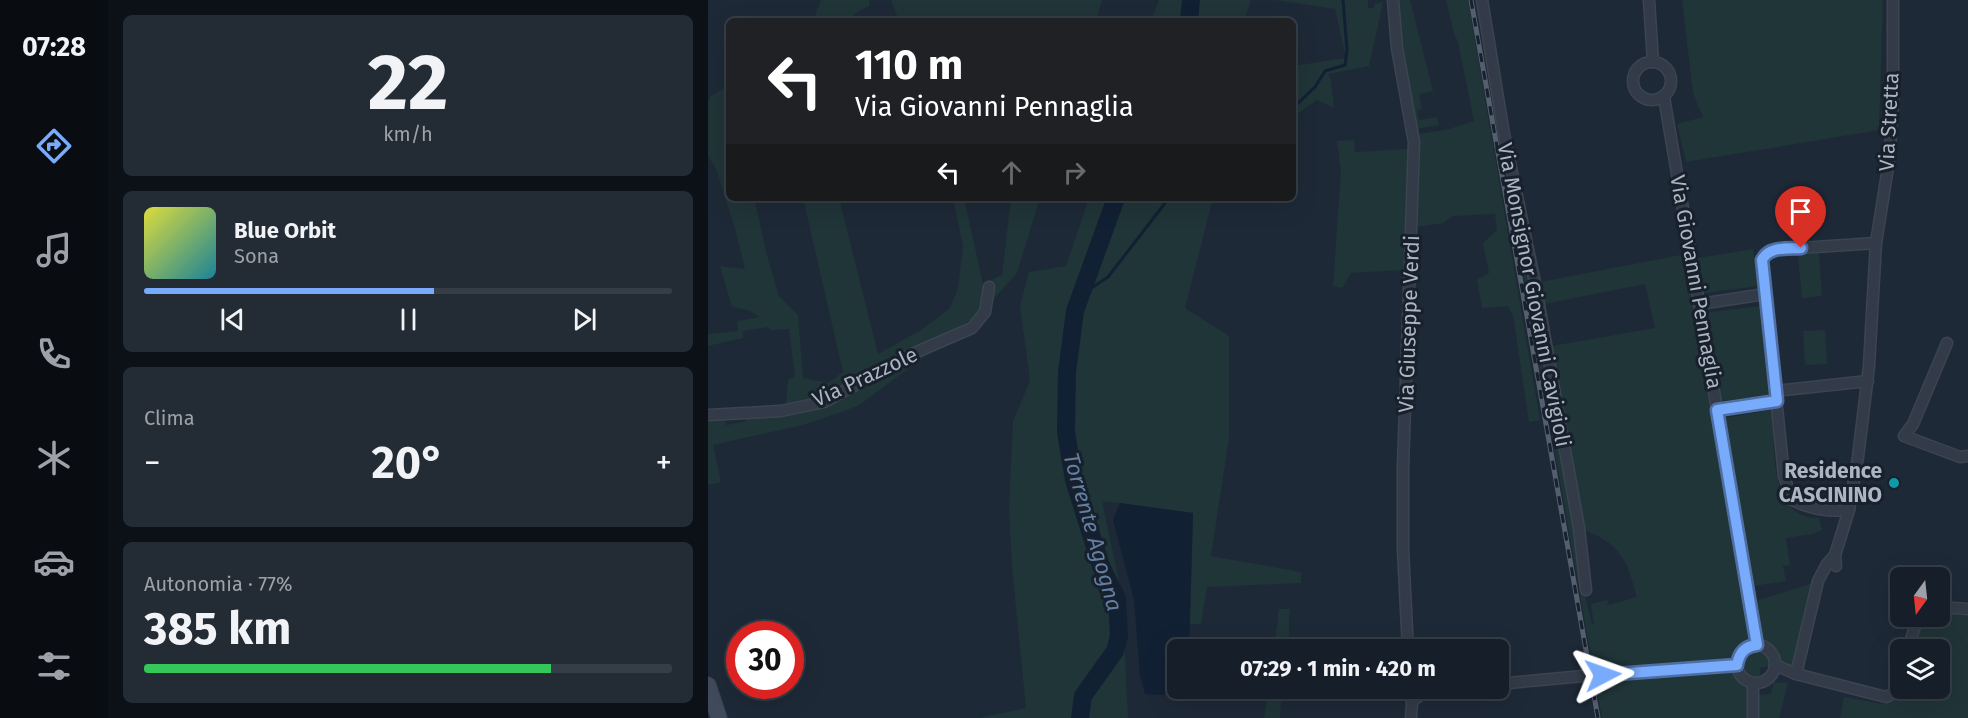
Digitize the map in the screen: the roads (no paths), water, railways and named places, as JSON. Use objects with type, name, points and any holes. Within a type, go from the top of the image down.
[{"type":"street","name":"Via Giuseppe Verdi","points":[[1393,0],[1397,48],[1414,142],[1403,514],[1407,639]]},
{"type":"street","name":"Via Monsignor Giovanni Cavigioli","points":[[1482,0],[1504,134],[1537,294],[1580,528],[1586,590]]},
{"type":"street","points":[[1648,0],[1653,62]]},
{"type":"street","name":"Via Stretta","points":[[1796,674],[1818,581],[1827,564],[1836,560],[1849,510],[1858,457],[1868,381],[1876,243],[1889,161],[1893,104],[1893,0]]},
{"type":"street","points":[[1653,62],[1667,69],[1672,84],[1664,97],[1650,101],[1643,99],[1633,87],[1633,80],[1639,67],[1653,62]]},
{"type":"street","name":"Via Giovanni Pennaglia","points":[[1664,97],[1757,645]]},
{"type":"street","points":[[1849,510],[1827,512],[1808,508],[1792,500],[1784,476],[1762,260],[1770,250],[1876,243]]},
{"type":"street","name":"Via Prazzole","points":[[708,416],[781,411],[824,402],[912,354],[972,328],[985,312],[989,287]]},
{"type":"street","points":[[1700,304],[1765,294]]},
{"type":"street","points":[[1947,343],[1913,424],[1904,436],[1960,457],[1968,456]]},
{"type":"street","points":[[1717,410],[1777,396],[1868,381]]},
{"type":"street","points":[[1950,608],[1968,609]]},
{"type":"street","points":[[1757,645],[1763,646],[1772,654],[1775,665],[1774,671],[1765,681],[1753,683],[1742,677],[1737,665],[1741,653],[1757,645]]},
{"type":"street","points":[[1605,675],[1737,665]]},
{"type":"street","points":[[1775,665],[1796,674],[1886,697],[1890,695]]},
{"type":"street","points":[[1509,683],[1582,676]]},
{"type":"street","points":[[1753,683],[1753,718]]},
{"type":"street","points":[[708,685],[719,718]]},
{"type":"street","points":[[1411,718],[1412,699]]},
{"type":"street","points":[[1412,702],[1415,699]]},
{"type":"water","points":[[1120,503],[1193,513],[1189,639],[1167,639],[1167,694],[1162,695],[1145,694],[1140,676],[1134,600],[1113,520]]},
{"type":"waterway","name":"Torrente Agogna","points":[[1189,18],[1191,0]]},
{"type":"waterway","points":[[1296,105],[1315,87],[1325,71],[1345,65],[1347,50],[1343,0]]},
{"type":"waterway","name":"Torrente Agogna","points":[[1080,718],[1083,696],[1115,651],[1119,636],[1117,599],[1101,566],[1074,480],[1066,432],[1067,372],[1075,311],[1115,201]]},
{"type":"waterway","points":[[1081,295],[1108,277],[1167,201]]},
{"type":"tunnel","points":[[1583,676],[1603,675]]},
{"type":"railway","points":[[1471,0],[1598,718]]},
{"type":"place","name":"Residence CASCININO","points":[[1894,483]]}]
